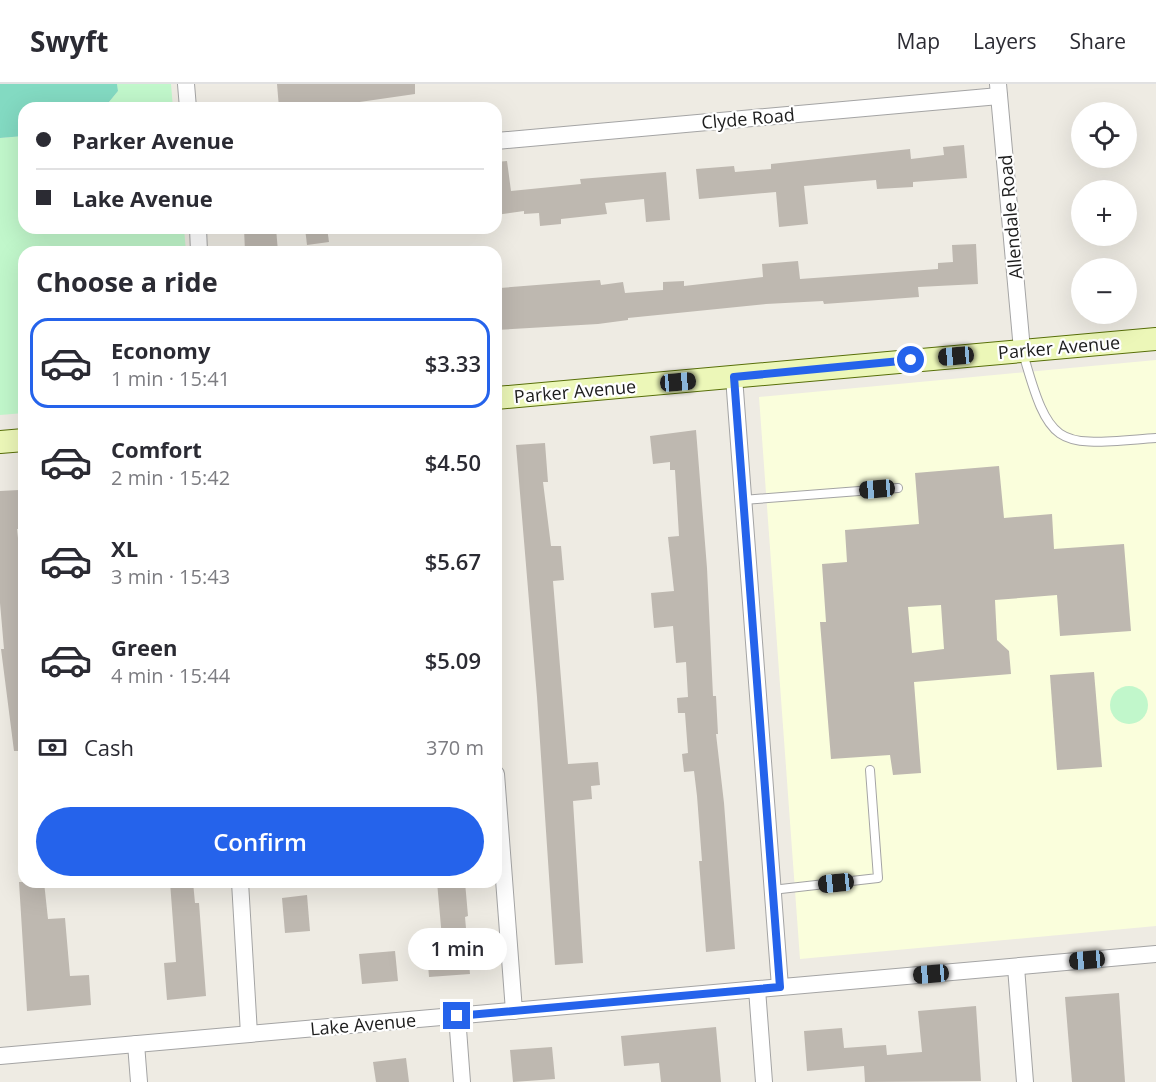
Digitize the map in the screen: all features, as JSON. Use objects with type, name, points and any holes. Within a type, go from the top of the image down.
[{"type":"street","points":[[186,84],[188,102]]},
{"type":"street","name":"Clyde Road","points":[[502,140],[999,90]]},
{"type":"street","name":"Allendale Road","points":[[999,90],[1022,350]]},
{"type":"street","name":"Parker Avenue","points":[[502,397],[1156,339]]},
{"type":"street","points":[[734,377],[780,987]]},
{"type":"street","points":[[0,442],[18,440]]},
{"type":"street","points":[[502,853],[514,1011]]},
{"type":"street","points":[[240,888],[249,1034]]},
{"type":"street","name":"Lake Avenue","points":[[0,1056],[1156,954]]},
{"type":"street","points":[[1016,966],[1025,1082]]},
{"type":"street","points":[[757,989],[764,1082]]},
{"type":"street","points":[[457,1016],[462,1082]]},
{"type":"street","points":[[136,1044],[139,1082]]},
{"type":"lane","points":[[1022,350],[1040,409],[1054,430],[1070,440],[1086,443],[1156,438]]},
{"type":"lane","points":[[743,500],[898,488]]},
{"type":"lane","points":[[772,890],[878,879],[870,770]]},
{"type":"shaded area","points":[[1156,360],[1156,926],[800,959],[759,397]]},
{"type":"green space","points":[[0,84],[117,84],[118,91],[109,102],[18,102],[18,136],[0,138]]},
{"type":"green space","points":[[117,84],[171,84],[172,102],[109,102],[118,91]]},
{"type":"green space","points":[[18,136],[18,234],[184,234],[186,246],[18,246],[18,414],[0,415],[0,138]]},
{"type":"green space","points":[[1129,686],[1143,691],[1148,705],[1143,719],[1129,724],[1115,719],[1110,705],[1115,691]]},
{"type":"building","points":[[277,84],[415,84],[415,94],[360,102],[278,102]]},
{"type":"building","points":[[964,145],[967,178],[913,182],[913,187],[877,189],[876,180],[804,186],[808,224],[779,227],[776,192],[699,199],[696,169],[734,166],[735,172],[771,169],[771,164],[910,149],[911,159],[944,155],[943,147]]},
{"type":"building","points":[[502,161],[507,161],[511,191],[581,184],[580,179],[666,172],[670,220],[646,222],[644,199],[605,203],[607,214],[561,219],[561,224],[540,226],[539,213],[524,214],[524,211],[502,214]]},
{"type":"building","points":[[244,234],[276,234],[278,246],[245,246]]},
{"type":"building","points":[[306,234],[328,234],[329,242],[307,245]]},
{"type":"building","points":[[976,244],[978,284],[918,287],[919,297],[824,304],[823,301],[766,304],[628,318],[628,320],[598,324],[502,330],[502,288],[600,280],[601,285],[623,282],[625,293],[663,290],[663,282],[684,281],[684,286],[763,277],[762,264],[798,261],[800,279],[938,269],[938,263],[953,262],[952,245]]},
{"type":"building","points":[[696,430],[707,568],[713,696],[716,696],[718,734],[716,734],[724,803],[735,949],[706,952],[697,796],[694,771],[684,772],[682,754],[688,753],[685,713],[678,713],[677,698],[688,697],[686,662],[676,663],[673,626],[654,628],[651,593],[674,591],[668,537],[679,536],[675,470],[670,470],[670,462],[653,464],[650,436]]},
{"type":"building","points":[[545,443],[548,482],[543,482],[551,546],[561,546],[564,580],[553,581],[568,764],[598,762],[600,785],[591,786],[592,799],[573,801],[583,963],[555,965],[537,697],[516,445]]},
{"type":"building","points":[[999,466],[1004,518],[1052,514],[1054,549],[1124,544],[1131,631],[1060,636],[1057,595],[995,600],[997,640],[1009,651],[1011,674],[914,682],[921,773],[893,775],[890,755],[831,759],[820,622],[826,622],[822,564],[847,562],[845,530],[919,524],[915,473]],"holes":[[[941,605],[944,649],[912,653],[908,607]]]},
{"type":"building","points":[[18,490],[18,751],[14,751],[1,649],[4,649],[0,603],[0,491]]},
{"type":"building","points":[[1094,672],[1102,767],[1057,770],[1050,675]]},
{"type":"building","points":[[19,888],[45,888],[48,919],[65,918],[70,976],[89,975],[91,1005],[27,1011]]},
{"type":"building","points":[[170,888],[194,888],[195,903],[199,903],[206,996],[167,1000],[164,963],[176,962]]},
{"type":"building","points":[[438,888],[466,888],[468,916],[465,917],[470,974],[429,977],[426,940],[442,938]]},
{"type":"building","points":[[307,895],[310,931],[285,933],[282,898]]},
{"type":"building","points":[[395,951],[398,981],[362,984],[359,954]]},
{"type":"building","points":[[1119,993],[1125,1082],[1072,1082],[1065,997]]},
{"type":"building","points":[[976,1006],[981,1081],[865,1082],[864,1066],[807,1071],[804,1031],[842,1028],[844,1048],[886,1045],[887,1055],[922,1052],[918,1011]]},
{"type":"building","points":[[716,1027],[721,1082],[661,1082],[659,1063],[624,1066],[621,1036]]},
{"type":"building","points":[[552,1047],[555,1079],[513,1082],[510,1050]]},
{"type":"building","points":[[406,1058],[409,1082],[376,1082],[373,1062]]},
{"type":"route","points":[[457,1016],[780,987],[734,377],[911,360]]}]
